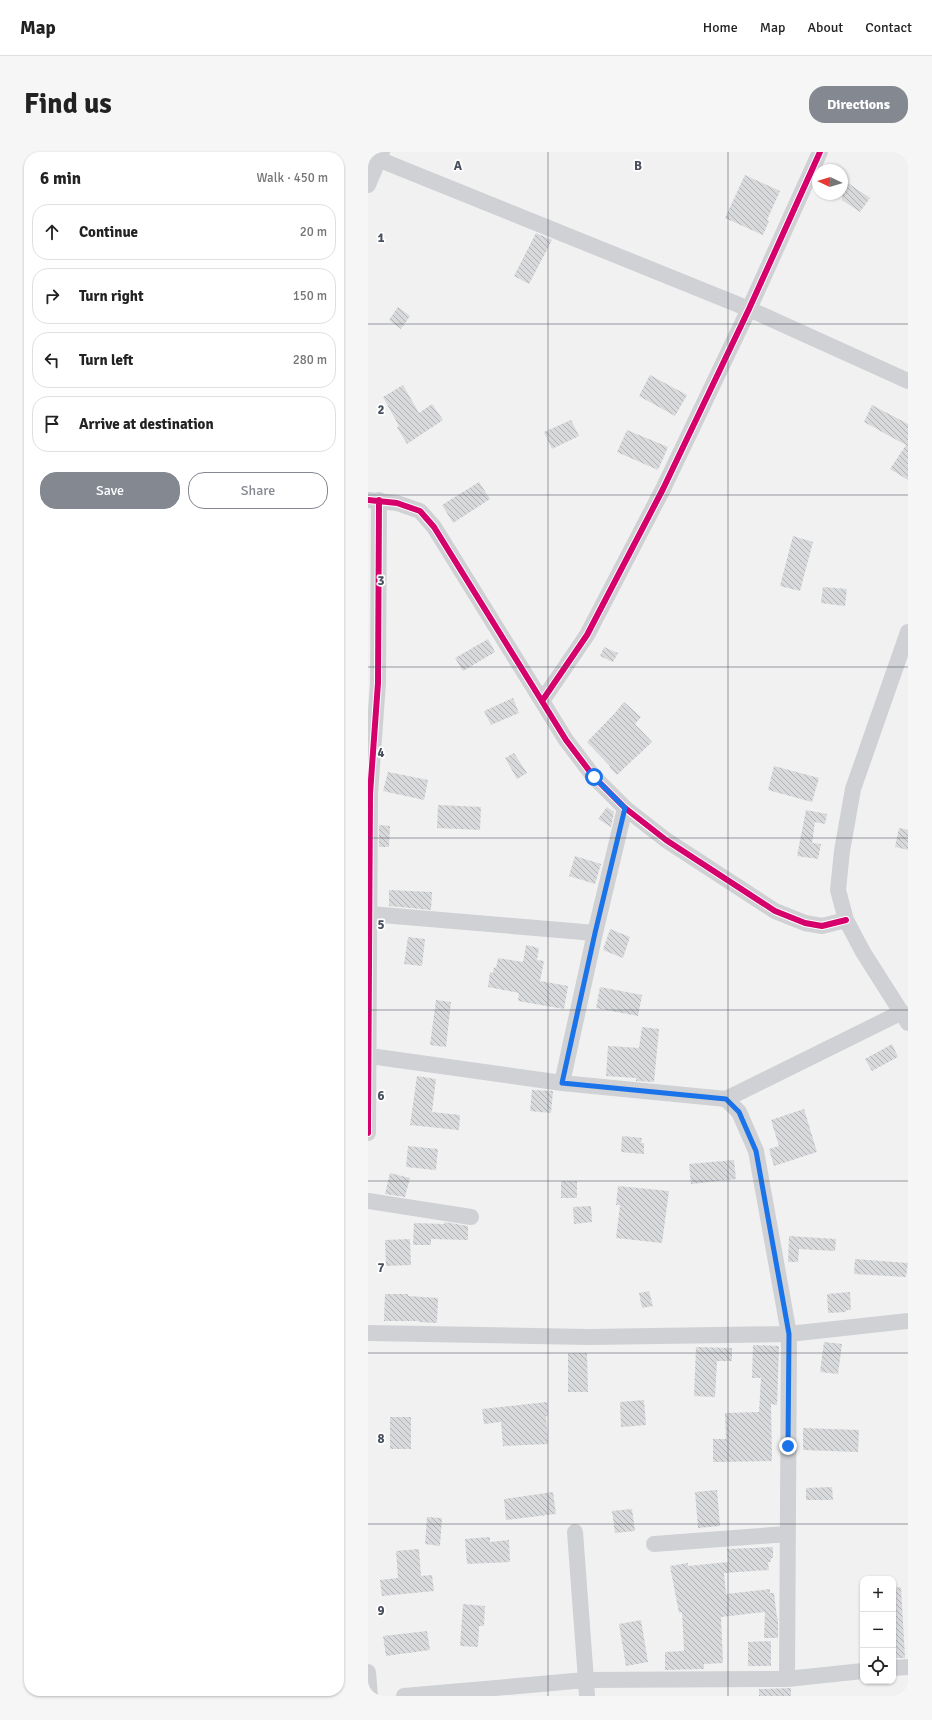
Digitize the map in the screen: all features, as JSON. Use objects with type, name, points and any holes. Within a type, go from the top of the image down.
[{"type":"street","points":[[542,701],[588,635],[663,490],[749,310],[820,152]]},
{"type":"street","points":[[368,185],[376,155],[749,310],[908,380]]},
{"type":"street","points":[[368,1133],[370,1056],[369,794],[378,683],[373,500],[398,503],[420,511],[434,527],[566,740],[594,777],[625,808],[666,840],[775,911],[805,924],[822,926],[846,920]]},
{"type":"street","points":[[370,1056],[562,1083],[726,1099],[905,1018],[863,952],[846,920],[838,890],[842,851],[853,789],[908,632]]},
{"type":"street","points":[[562,1083],[595,933],[625,808]]},
{"type":"street","points":[[370,914],[595,933]]},
{"type":"street","points":[[726,1099],[739,1112],[756,1151],[789,1334],[787,1680]]},
{"type":"street","points":[[368,1201],[472,1217]]},
{"type":"street","points":[[368,1333],[589,1338],[789,1334],[908,1321]]},
{"type":"street","points":[[574,1532],[587,1696]]},
{"type":"street","points":[[654,1544],[787,1534]]},
{"type":"street","points":[[896,1668],[908,1667]]},
{"type":"street","points":[[404,1696],[466,1693],[586,1680],[787,1680],[860,1671]]},
{"type":"street","points":[[368,1672],[370,1696]]},
{"type":"building","points":[[745,175],[780,191],[767,220],[769,221],[763,235],[725,218]]},
{"type":"building","points":[[848,183],[870,198],[860,212],[842,200],[848,200]]},
{"type":"building","points":[[536,233],[552,240],[529,284],[514,276]]},
{"type":"building","points":[[398,307],[410,316],[401,329],[389,320]]},
{"type":"building","points":[[650,375],[687,395],[675,416],[639,396]]},
{"type":"building","points":[[403,385],[419,413],[432,404],[443,420],[407,444],[383,397]]},
{"type":"building","points":[[872,405],[908,424],[908,480],[890,469],[906,445],[864,422]]},
{"type":"building","points":[[571,420],[579,436],[552,449],[544,432]]},
{"type":"building","points":[[627,430],[668,447],[658,470],[617,452]]},
{"type":"building","points":[[479,482],[490,499],[453,523],[442,505]]},
{"type":"building","points":[[793,536],[813,542],[800,591],[780,586]]},
{"type":"building","points":[[823,587],[847,589],[845,606],[821,603]]},
{"type":"building","points":[[488,639],[495,652],[463,671],[455,658]]},
{"type":"building","points":[[604,647],[618,653],[613,662],[600,656]]},
{"type":"building","points":[[513,698],[519,713],[491,725],[484,711]]},
{"type":"building","points":[[624,702],[641,717],[635,724],[652,742],[617,775],[587,742]]},
{"type":"building","points":[[514,753],[527,773],[517,779],[505,758]]},
{"type":"building","points":[[774,766],[819,778],[812,802],[768,790]]},
{"type":"building","points":[[388,772],[428,780],[424,800],[383,791]]},
{"type":"building","points":[[438,805],[481,807],[480,830],[437,828]]},
{"type":"building","points":[[607,807],[614,812],[611,827],[598,819]]},
{"type":"building","points":[[806,810],[827,814],[825,824],[815,822],[812,843],[821,844],[818,859],[797,856]]},
{"type":"building","points":[[379,825],[390,826],[389,847],[379,847]]},
{"type":"building","points":[[899,828],[908,830],[908,850],[895,847]]},
{"type":"building","points":[[575,856],[601,864],[595,884],[569,876]]},
{"type":"building","points":[[389,890],[432,892],[431,910],[389,906]]},
{"type":"building","points":[[610,929],[630,937],[623,958],[603,950]]},
{"type":"building","points":[[408,937],[425,939],[422,966],[404,964]]},
{"type":"building","points":[[526,945],[539,948],[537,960],[544,961],[540,981],[568,986],[564,1009],[518,1001],[519,993],[488,987],[490,972],[493,973],[494,967],[496,968],[498,958],[523,962]]},
{"type":"building","points":[[600,987],[642,995],[638,1016],[596,1008]]},
{"type":"building","points":[[436,1000],[451,1002],[446,1047],[430,1045]]},
{"type":"building","points":[[642,1027],[659,1029],[654,1082],[636,1081],[636,1078],[606,1076],[608,1046],[639,1048]]},
{"type":"building","points":[[892,1044],[898,1057],[872,1071],[865,1059]]},
{"type":"building","points":[[417,1076],[436,1079],[432,1112],[460,1115],[459,1130],[410,1125]]},
{"type":"building","points":[[532,1090],[553,1091],[551,1113],[530,1111]]},
{"type":"building","points":[[804,1109],[817,1152],[774,1166],[769,1149],[779,1146],[771,1120]]},
{"type":"building","points":[[622,1136],[642,1138],[641,1143],[644,1143],[644,1154],[621,1152]]},
{"type":"building","points":[[408,1146],[438,1149],[436,1170],[406,1167]]},
{"type":"building","points":[[734,1160],[736,1179],[691,1184],[689,1164]]},
{"type":"building","points":[[390,1173],[410,1178],[405,1197],[385,1194]]},
{"type":"building","points":[[561,1181],[577,1181],[577,1198],[561,1198]]},
{"type":"building","points":[[618,1186],[669,1191],[662,1243],[616,1238],[620,1205],[616,1205]]},
{"type":"building","points":[[591,1206],[592,1222],[574,1224],[573,1207]]},
{"type":"building","points":[[444,1222],[468,1226],[468,1240],[431,1239],[431,1245],[413,1245],[414,1223],[444,1224]]},
{"type":"building","points":[[789,1236],[836,1239],[835,1251],[799,1249],[798,1262],[788,1262]]},
{"type":"building","points":[[410,1239],[411,1265],[386,1266],[385,1240]]},
{"type":"building","points":[[855,1259],[908,1263],[906,1277],[854,1274]]},
{"type":"building","points":[[649,1291],[653,1306],[642,1308],[639,1293]]},
{"type":"building","points":[[850,1292],[851,1310],[846,1310],[846,1312],[828,1313],[827,1294]]},
{"type":"building","points":[[385,1294],[408,1294],[408,1296],[438,1298],[437,1323],[419,1321],[384,1321]]},
{"type":"building","points":[[824,1342],[842,1344],[838,1374],[820,1372]]},
{"type":"building","points":[[753,1345],[779,1346],[777,1405],[771,1404],[772,1461],[713,1462],[713,1439],[726,1439],[725,1413],[759,1412],[761,1378],[752,1378]]},
{"type":"building","points":[[696,1347],[732,1348],[732,1361],[717,1361],[715,1397],[694,1396]]},
{"type":"building","points":[[568,1353],[587,1353],[588,1392],[568,1392]]},
{"type":"building","points":[[644,1400],[646,1425],[621,1427],[620,1402]]},
{"type":"building","points":[[547,1402],[548,1416],[546,1416],[548,1444],[503,1446],[501,1422],[484,1424],[482,1409]]},
{"type":"building","points":[[390,1417],[411,1417],[411,1449],[390,1449]]},
{"type":"building","points":[[803,1428],[859,1430],[858,1452],[803,1450]]},
{"type":"building","points":[[832,1487],[833,1500],[806,1500],[806,1488]]},
{"type":"building","points":[[717,1490],[720,1526],[698,1528],[695,1492]]},
{"type":"building","points":[[553,1492],[556,1514],[506,1520],[504,1499]]},
{"type":"building","points":[[632,1509],[635,1531],[615,1533],[612,1511]]},
{"type":"building","points":[[427,1517],[442,1518],[440,1546],[425,1544]]},
{"type":"building","points":[[490,1537],[490,1542],[509,1540],[510,1562],[467,1564],[465,1539]]},
{"type":"building","points":[[773,1547],[773,1558],[771,1558],[771,1562],[768,1562],[769,1570],[724,1573],[726,1594],[770,1589],[770,1593],[774,1593],[778,1618],[778,1638],[764,1638],[765,1612],[721,1617],[723,1663],[704,1664],[704,1669],[665,1670],[665,1652],[684,1651],[682,1612],[679,1613],[670,1566],[688,1563],[688,1566],[728,1562],[727,1549]]},
{"type":"building","points":[[419,1549],[421,1576],[432,1575],[434,1591],[382,1596],[380,1580],[398,1578],[396,1551]]},
{"type":"building","points":[[901,1587],[905,1658],[896,1658],[896,1588]]},
{"type":"building","points":[[463,1604],[485,1606],[484,1626],[479,1626],[478,1647],[460,1646]]},
{"type":"building","points":[[641,1620],[648,1662],[626,1666],[619,1624]]},
{"type":"building","points":[[427,1631],[430,1650],[386,1656],[383,1636]]},
{"type":"building","points":[[771,1641],[771,1666],[748,1666],[748,1642]]},
{"type":"building","points":[[791,1688],[791,1696],[759,1696],[759,1689]]},
{"type":"cycle path","points":[[542,701],[587,635],[663,489],[749,309],[820,152]]},
{"type":"cycle path","points":[[368,500],[397,503],[420,511],[434,527],[566,740],[594,777],[625,808],[666,840],[775,911],[805,923],[822,926],[846,920]]},
{"type":"cycle path","points":[[368,1133],[370,794],[378,683],[379,500]]},
{"type":"route","points":[[594,777],[625,808],[595,933],[562,1083],[726,1099],[739,1112],[756,1151],[789,1334],[788,1446]]}]
